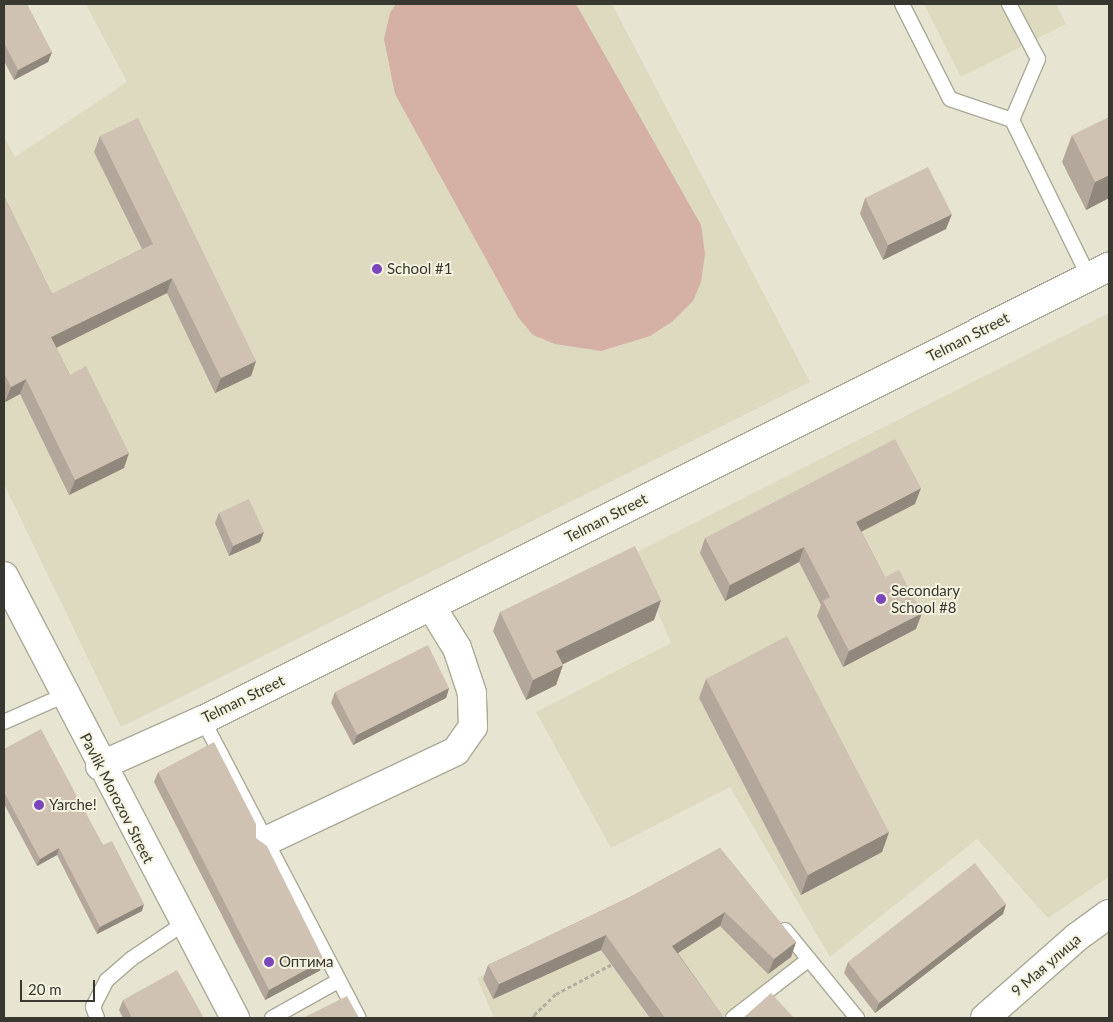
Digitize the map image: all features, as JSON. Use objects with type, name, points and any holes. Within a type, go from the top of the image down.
[{"type":"street","name":"Telman Street","points":[[100,766],[203,720],[1099,272]]},
{"type":"street","name":"Pavlik Morozov Street","points":[[4,576],[100,766],[235,1018]]},
{"type":"street","points":[[266,841],[456,751],[473,727],[472,693],[460,657],[431,606]]},
{"type":"street","name":"9 Мая улица","points":[[985,1018],[1077,936],[1109,914]]},
{"type":"lane","points":[[902,4],[950,98],[1012,120],[1099,272]]},
{"type":"lane","points":[[1009,4],[1038,59],[1012,120]]},
{"type":"lane","points":[[4,722],[65,695]]},
{"type":"lane","points":[[203,720],[338,982],[359,1018]]},
{"type":"lane","points":[[778,922],[857,1018]]},
{"type":"lane","points":[[97,1018],[92,1007],[107,980],[131,959],[183,924]]},
{"type":"lane","points":[[734,1018],[809,959]]},
{"type":"lane","points":[[272,1018],[338,982]]},
{"type":"path","points":[[534,1018],[534,1015],[556,994],[615,962]]},
{"type":"shaded area","name":"School #1","points":[[86,4],[612,4],[810,382],[121,727],[4,484],[4,136],[15,157],[127,82]]},
{"type":"shaded area","points":[[396,4],[576,4],[701,225],[705,254],[701,282],[693,301],[673,321],[650,336],[601,351],[555,344],[533,335],[518,317],[395,94],[384,39],[390,13]]},
{"type":"shaded area","points":[[924,4],[1056,4],[1066,24],[961,77]]},
{"type":"shaded area","name":"Secondary School #8","points":[[1109,313],[1109,877],[1048,918],[977,839],[830,957],[730,787],[611,848],[536,712],[671,643],[633,554]]},
{"type":"shaded area","points":[[714,855],[797,958],[722,1018],[494,1018],[477,978],[633,903]]},
{"type":"building","points":[[9,4],[27,4],[52,52],[18,70],[4,43],[4,6]]},
{"type":"building","points":[[1109,117],[1109,175],[1095,182],[1072,135]]},
{"type":"building","points":[[138,118],[256,361],[221,378],[172,278],[51,337],[70,375],[86,366],[129,453],[75,480],[26,379],[11,387],[4,373],[4,196],[52,294],[153,244],[100,136]]},
{"type":"building","points":[[928,167],[952,214],[888,245],[865,198]]},
{"type":"building","points":[[895,439],[921,488],[856,522],[885,577],[899,570],[922,613],[849,651],[823,601],[830,597],[804,547],[730,585],[705,538]]},
{"type":"building","points":[[249,499],[264,532],[233,546],[219,513]]},
{"type":"building","points":[[635,546],[661,600],[556,651],[563,665],[533,680],[500,612]]},
{"type":"building","points":[[787,636],[889,832],[808,875],[706,679]]},
{"type":"building","points":[[428,645],[449,688],[357,735],[335,692]]},
{"type":"building","points":[[41,729],[103,845],[112,841],[144,904],[100,927],[59,848],[40,859],[4,792],[4,749]]},
{"type":"building","points":[[214,742],[256,824],[256,838],[267,846],[324,960],[269,990],[158,772]]},
{"type":"building","points":[[720,848],[796,942],[774,959],[725,912],[672,946],[724,1018],[665,1018],[606,935],[499,984],[488,965],[634,895]]},
{"type":"building","points":[[975,863],[1006,904],[879,1003],[848,962]]},
{"type":"building","points":[[177,970],[204,1018],[132,1018],[123,1000]]},
{"type":"building","points":[[771,993],[794,1018],[743,1018]]},
{"type":"building","points":[[347,996],[359,1018],[303,1018]]},
{"type":"place","name":"School #1","points":[[377,269]]},
{"type":"place","name":"Secondary School #8","points":[[881,599]]},
{"type":"place","name":"Yarche!","points":[[39,805]]},
{"type":"place","name":"Оптима","points":[[269,962]]}]
